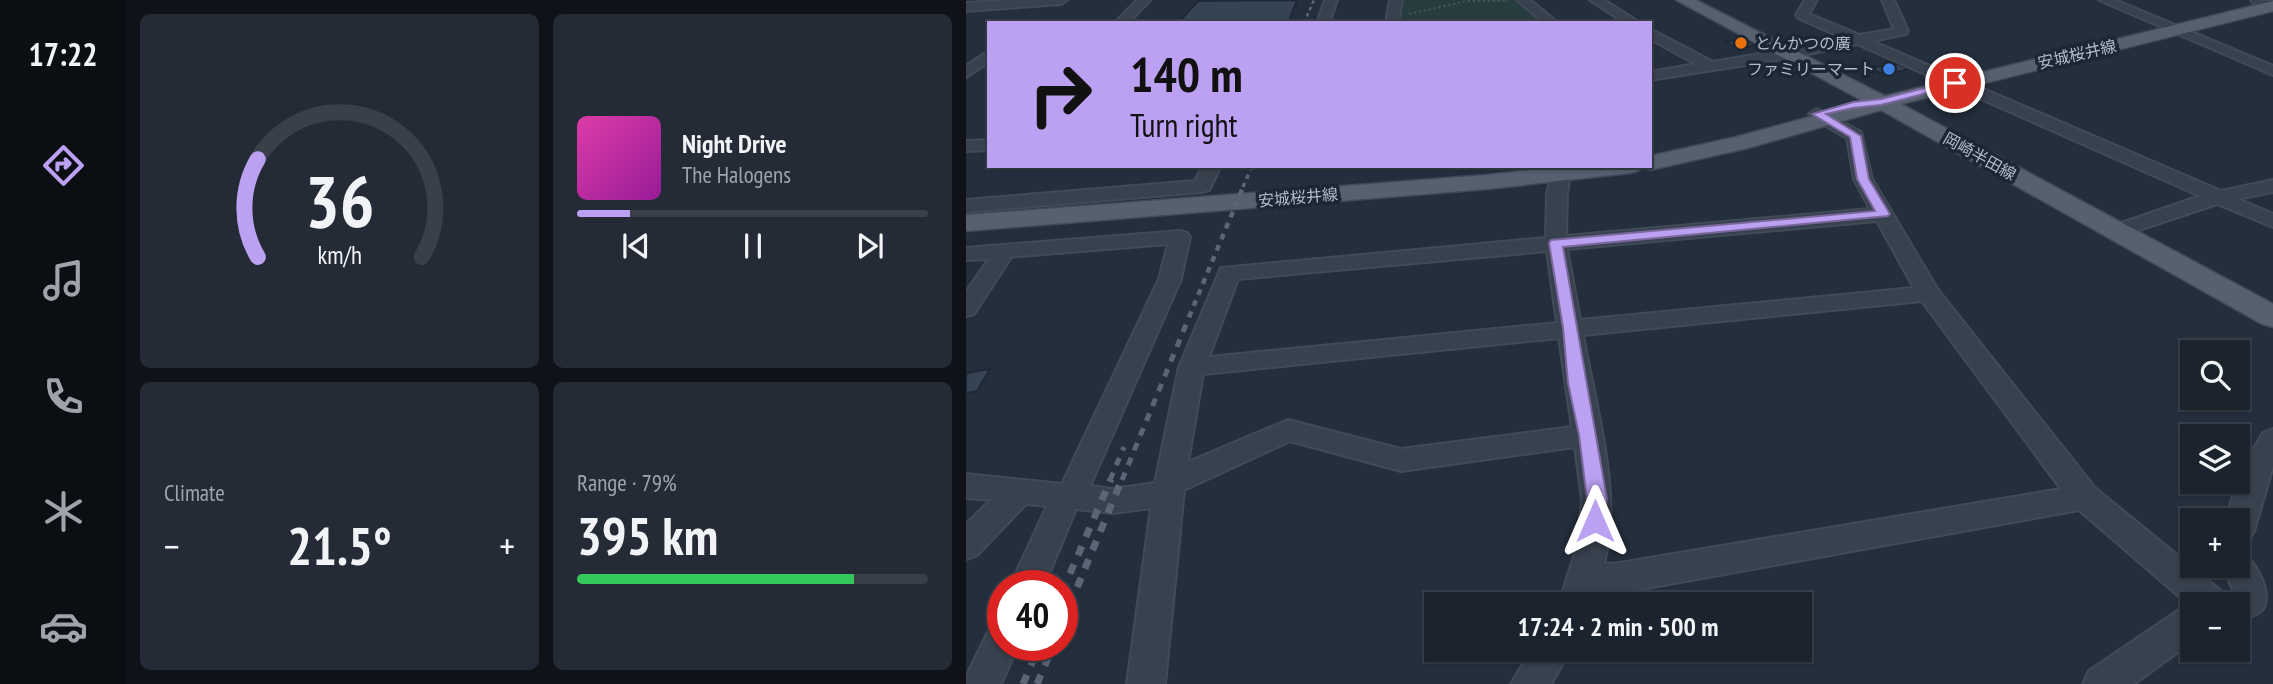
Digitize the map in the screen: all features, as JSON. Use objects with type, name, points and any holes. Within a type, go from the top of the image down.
[{"type":"main road","name":"岡崎半田線","points":[[1684,0],[1881,102],[2273,317]]},
{"type":"main road","name":"安城桜井線","points":[[1652,155],[1881,102],[2273,6]]},
{"type":"main road","name":"安城桜井線","points":[[1652,162],[1822,116]]},
{"type":"main road","name":"安城桜井線","points":[[966,215],[1587,168]]},
{"type":"main road","name":"安城桜井線","points":[[966,223],[1565,169]]},
{"type":"street","points":[[966,7],[1061,0]]},
{"type":"street","points":[[1041,15],[1061,0]]},
{"type":"street","points":[[1123,21],[1144,0]]},
{"type":"street","points":[[1324,21],[1331,0]]},
{"type":"street","points":[[1392,19],[1396,0]]},
{"type":"street","points":[[1596,0],[1631,21]]},
{"type":"street","points":[[1811,0],[1802,15],[2273,221]]},
{"type":"street","points":[[1652,76],[1789,54],[1901,32],[1888,0]]},
{"type":"street","points":[[2105,0],[2273,71]]},
{"type":"street","points":[[2257,0],[2273,6]]},
{"type":"street","points":[[1518,1],[1549,21]]},
{"type":"street","points":[[966,17],[982,6]]},
{"type":"street","points":[[1653,36],[1710,66]]},
{"type":"street","points":[[967,71],[987,56]]},
{"type":"street","points":[[1822,116],[1855,136],[1863,179],[1928,293],[2084,497],[2196,592]]},
{"type":"street","points":[[966,146],[987,145]]},
{"type":"street","points":[[966,206],[1202,186],[1211,168]]},
{"type":"street","points":[[1565,169],[1557,194],[1556,243],[1597,499],[1594,543],[1581,590]]},
{"type":"street","points":[[2117,231],[2158,214],[2217,195],[2273,186]]},
{"type":"street","points":[[1146,684],[1169,488],[1192,367],[1229,273],[1883,214]]},
{"type":"street","points":[[966,254],[1181,237],[1170,279],[1034,570]]},
{"type":"street","points":[[966,309],[999,260]]},
{"type":"street","points":[[1192,367],[1928,293]]},
{"type":"street","points":[[966,486],[1113,501],[1169,488],[1288,430],[1401,460],[1588,435]]},
{"type":"street","points":[[2244,508],[2254,474],[2273,440]]},
{"type":"street","points":[[966,545],[1021,490]]},
{"type":"street","points":[[1581,590],[1614,579],[2084,497]]},
{"type":"street","points":[[2247,578],[2255,599]]},
{"type":"street","points":[[2102,684],[2180,629]]},
{"type":"street","points":[[982,684],[993,661]]},
{"type":"street","points":[[1530,684],[1544,662]]},
{"type":"path","points":[[1392,19],[1467,1],[1518,1]]},
{"type":"green space","points":[[1402,0],[1517,0],[1545,21],[1399,21]]},
{"type":"building","points":[[1297,0],[1289,21],[1170,21],[1181,20],[1198,1]]},
{"type":"building","points":[[1743,38],[1756,45],[1739,49],[1726,42]]},
{"type":"building","points":[[1896,63],[1909,69],[1884,75],[1872,68]]},
{"type":"building","points":[[990,369],[977,391],[966,393],[966,373]]},
{"type":"railway","points":[[1305,21],[1314,0]]},
{"type":"railway","points":[[1243,187],[1251,168]]},
{"type":"railway","points":[[1189,317],[1244,185]]},
{"type":"railway","points":[[1122,480],[1190,315]]},
{"type":"railway","points":[[1110,480],[1124,447]]},
{"type":"railway","points":[[1072,570],[1111,479]]},
{"type":"railway","points":[[1078,585],[1122,479]]},
{"type":"railway","points":[[1023,684],[1033,661]]},
{"type":"railway","points":[[1037,684],[1047,661]]},
{"type":"place","name":"とんかつの廣","points":[[1741,43]]},
{"type":"place","name":"ファミリーマート","points":[[1889,69]]},
{"type":"route","points":[[1595,521],[1597,499],[1556,243],[1883,214],[1863,179],[1857,159],[1855,136],[1817,114],[1853,105],[1881,102],[1955,83]]}]
